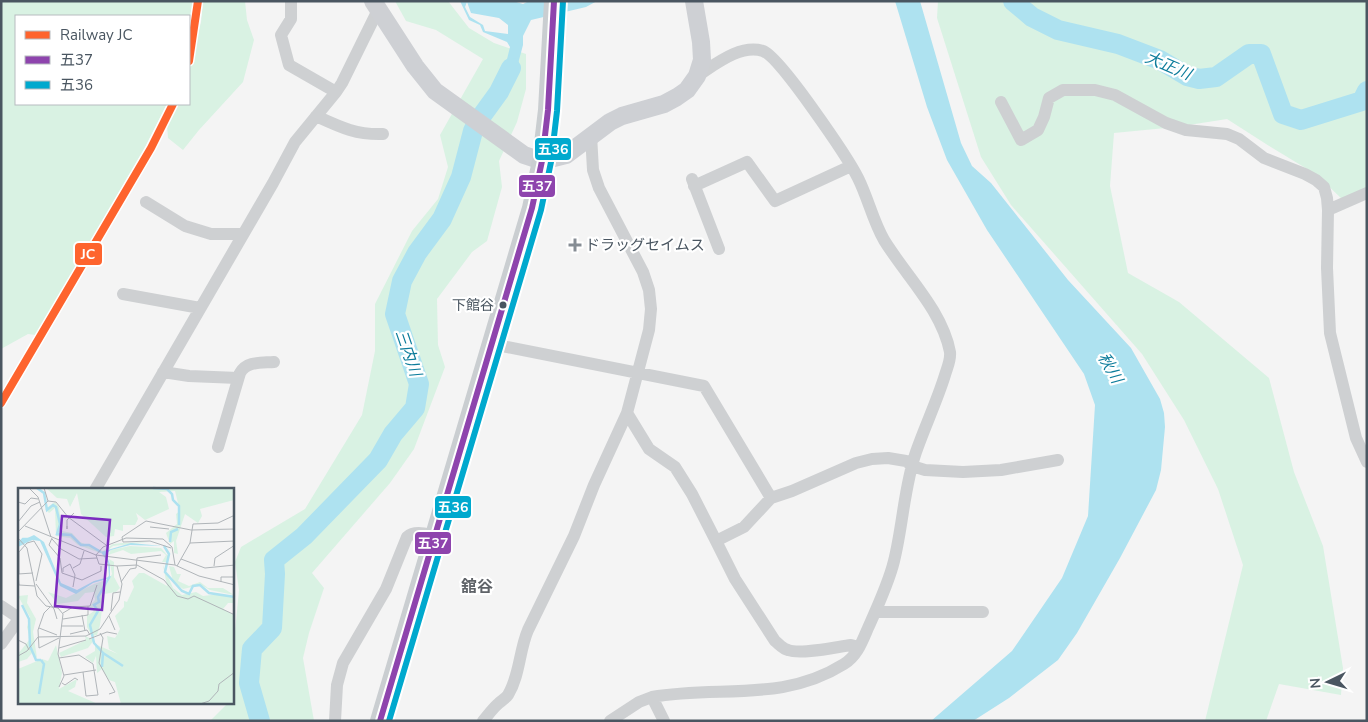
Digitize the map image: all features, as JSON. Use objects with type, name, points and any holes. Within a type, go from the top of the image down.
[{"type":"main road","points":[[380,721],[528,226],[542,161],[550,86],[554,1]]},
{"type":"street","points":[[291,1],[291,19],[281,35],[289,65],[336,92]]},
{"type":"street","points":[[375,5],[423,77],[435,91],[528,158],[542,161],[566,155],[590,135],[616,119],[659,106],[687,90],[697,76],[702,55],[694,2]]},
{"type":"street","points":[[96,488],[295,142],[336,92],[350,67],[375,5]]},
{"type":"street","points":[[610,721],[652,696],[754,691],[795,686],[845,664],[854,656],[875,612],[894,562],[912,466],[937,401],[951,356],[946,335],[938,318],[883,238],[858,178],[813,109],[774,59],[762,51],[747,50],[725,59],[697,76]]},
{"type":"street","points":[[1001,102],[1021,140],[1038,130],[1049,98],[1063,90],[1095,90],[1115,95],[1166,123],[1186,130],[1227,134],[1239,139],[1264,158],[1316,180],[1324,188],[1328,198],[1327,268],[1330,333],[1356,438],[1367,462]]},
{"type":"street","points":[[316,116],[350,131],[364,134],[383,134]]},
{"type":"street","points":[[483,721],[507,697],[514,682],[519,668],[523,642],[528,630],[574,536],[594,485],[627,413],[650,330],[651,309],[649,290],[643,272],[599,188],[593,170],[590,135]]},
{"type":"street","points":[[719,249],[693,182],[747,162],[775,201],[850,166]]},
{"type":"street","points":[[1328,210],[1367,193]]},
{"type":"street","points":[[146,202],[185,226],[211,234],[243,234]]},
{"type":"street","points":[[124,294],[200,308]]},
{"type":"street","points":[[492,344],[704,386],[770,498]]},
{"type":"street","points":[[218,447],[238,378],[244,366],[274,362]]},
{"type":"street","points":[[163,372],[189,376],[238,378]]},
{"type":"street","points":[[627,413],[649,449],[675,467],[692,494],[736,579],[775,641],[788,650],[799,652],[851,646],[859,647]]},
{"type":"street","points":[[716,541],[744,527],[770,498],[792,491],[856,462],[888,458],[906,461],[912,466],[925,470],[962,472],[1001,470],[1058,460]]},
{"type":"street","points":[[335,721],[337,685],[343,663],[386,589],[407,537],[416,533],[435,536]]},
{"type":"street","points":[[1,606],[18,617]]},
{"type":"street","points":[[875,612],[983,612]]},
{"type":"street","points":[[1,644],[18,619]]},
{"type":"street","points":[[652,696],[664,721]]},
{"type":"green space","points":[[1,1],[193,1],[190,26],[190,15],[15,15],[15,105],[166,105],[145,147],[36,335],[28,334],[1,349]]},
{"type":"green space","points":[[203,1],[245,1],[247,20],[254,40],[243,82],[183,150],[168,138],[167,125],[177,105],[190,105],[190,69],[201,22]]},
{"type":"green space","points":[[395,1],[448,1],[469,28],[494,43],[526,54],[526,89],[517,122],[499,161],[502,187],[487,241],[472,252],[437,299],[438,345],[445,367],[414,449],[390,483],[312,573],[324,588],[303,658],[314,721],[210,721],[227,704],[234,704],[234,642],[239,590],[235,562],[241,547],[305,509],[362,415],[375,351],[375,304],[412,231],[438,199],[448,167],[440,135],[483,59],[436,30],[406,21]]},
{"type":"green space","points":[[938,1],[1367,1],[1367,189],[1343,200],[1317,175],[1227,119],[1176,127],[1114,133],[1110,186],[1128,273],[1179,302],[1269,378],[1294,472],[1323,546],[1343,668],[1341,695],[1279,684],[1266,721],[1205,721],[1243,565],[1218,489],[1184,420],[1142,354],[1011,205],[981,157],[937,18]]},
{"type":"water","points":[[460,1],[513,1],[523,4],[529,1],[597,1],[586,7],[531,20],[523,36],[523,45],[514,79],[499,92],[510,47],[507,42],[483,32],[480,25],[469,20]],"holes":[[[467,2],[471,13],[499,18],[508,25],[508,34],[485,31],[483,25],[470,17],[465,7]]]},
{"type":"water","name":"秋川","points":[[895,1],[920,1],[961,143],[972,166],[991,183],[1068,280],[1131,348],[1160,399],[1164,413],[1165,427],[1161,470],[1156,490],[1077,633],[1058,660],[1009,698],[973,721],[931,721],[1012,651],[1062,578],[1088,516],[1095,405],[1084,374],[987,230],[947,160],[927,107]]},
{"type":"waterway","name":"大正川","points":[[1013,1],[1032,17],[1058,30],[1118,44],[1160,60],[1187,76],[1199,79],[1216,77],[1249,54],[1261,54],[1283,114],[1301,120],[1362,101],[1367,91]]},
{"type":"waterway","name":"三内川","points":[[260,721],[249,683],[252,649],[272,628],[274,560],[304,536],[378,460],[393,434],[415,408],[419,384],[395,314],[402,281],[417,253],[442,219],[461,177],[473,131],[499,92],[511,68]]},
{"type":"rail line","name":"JC","points":[[190,54],[198,1]]},
{"type":"rail line","name":"JC","points":[[1,403],[151,148],[172,105]]},
{"type":"transit line","name":"五37","points":[[380,721],[532,208],[542,161],[548,110],[554,1]]},
{"type":"transit line","name":"五36","points":[[389,721],[541,210],[551,162],[557,111],[563,1]]},
{"type":"place","name":"ドラッグセイムス","points":[[575,245]]},
{"type":"place","name":"下館谷","points":[[503,305]]},
{"type":"district","name":"舘谷","points":[[477,587]]}]
